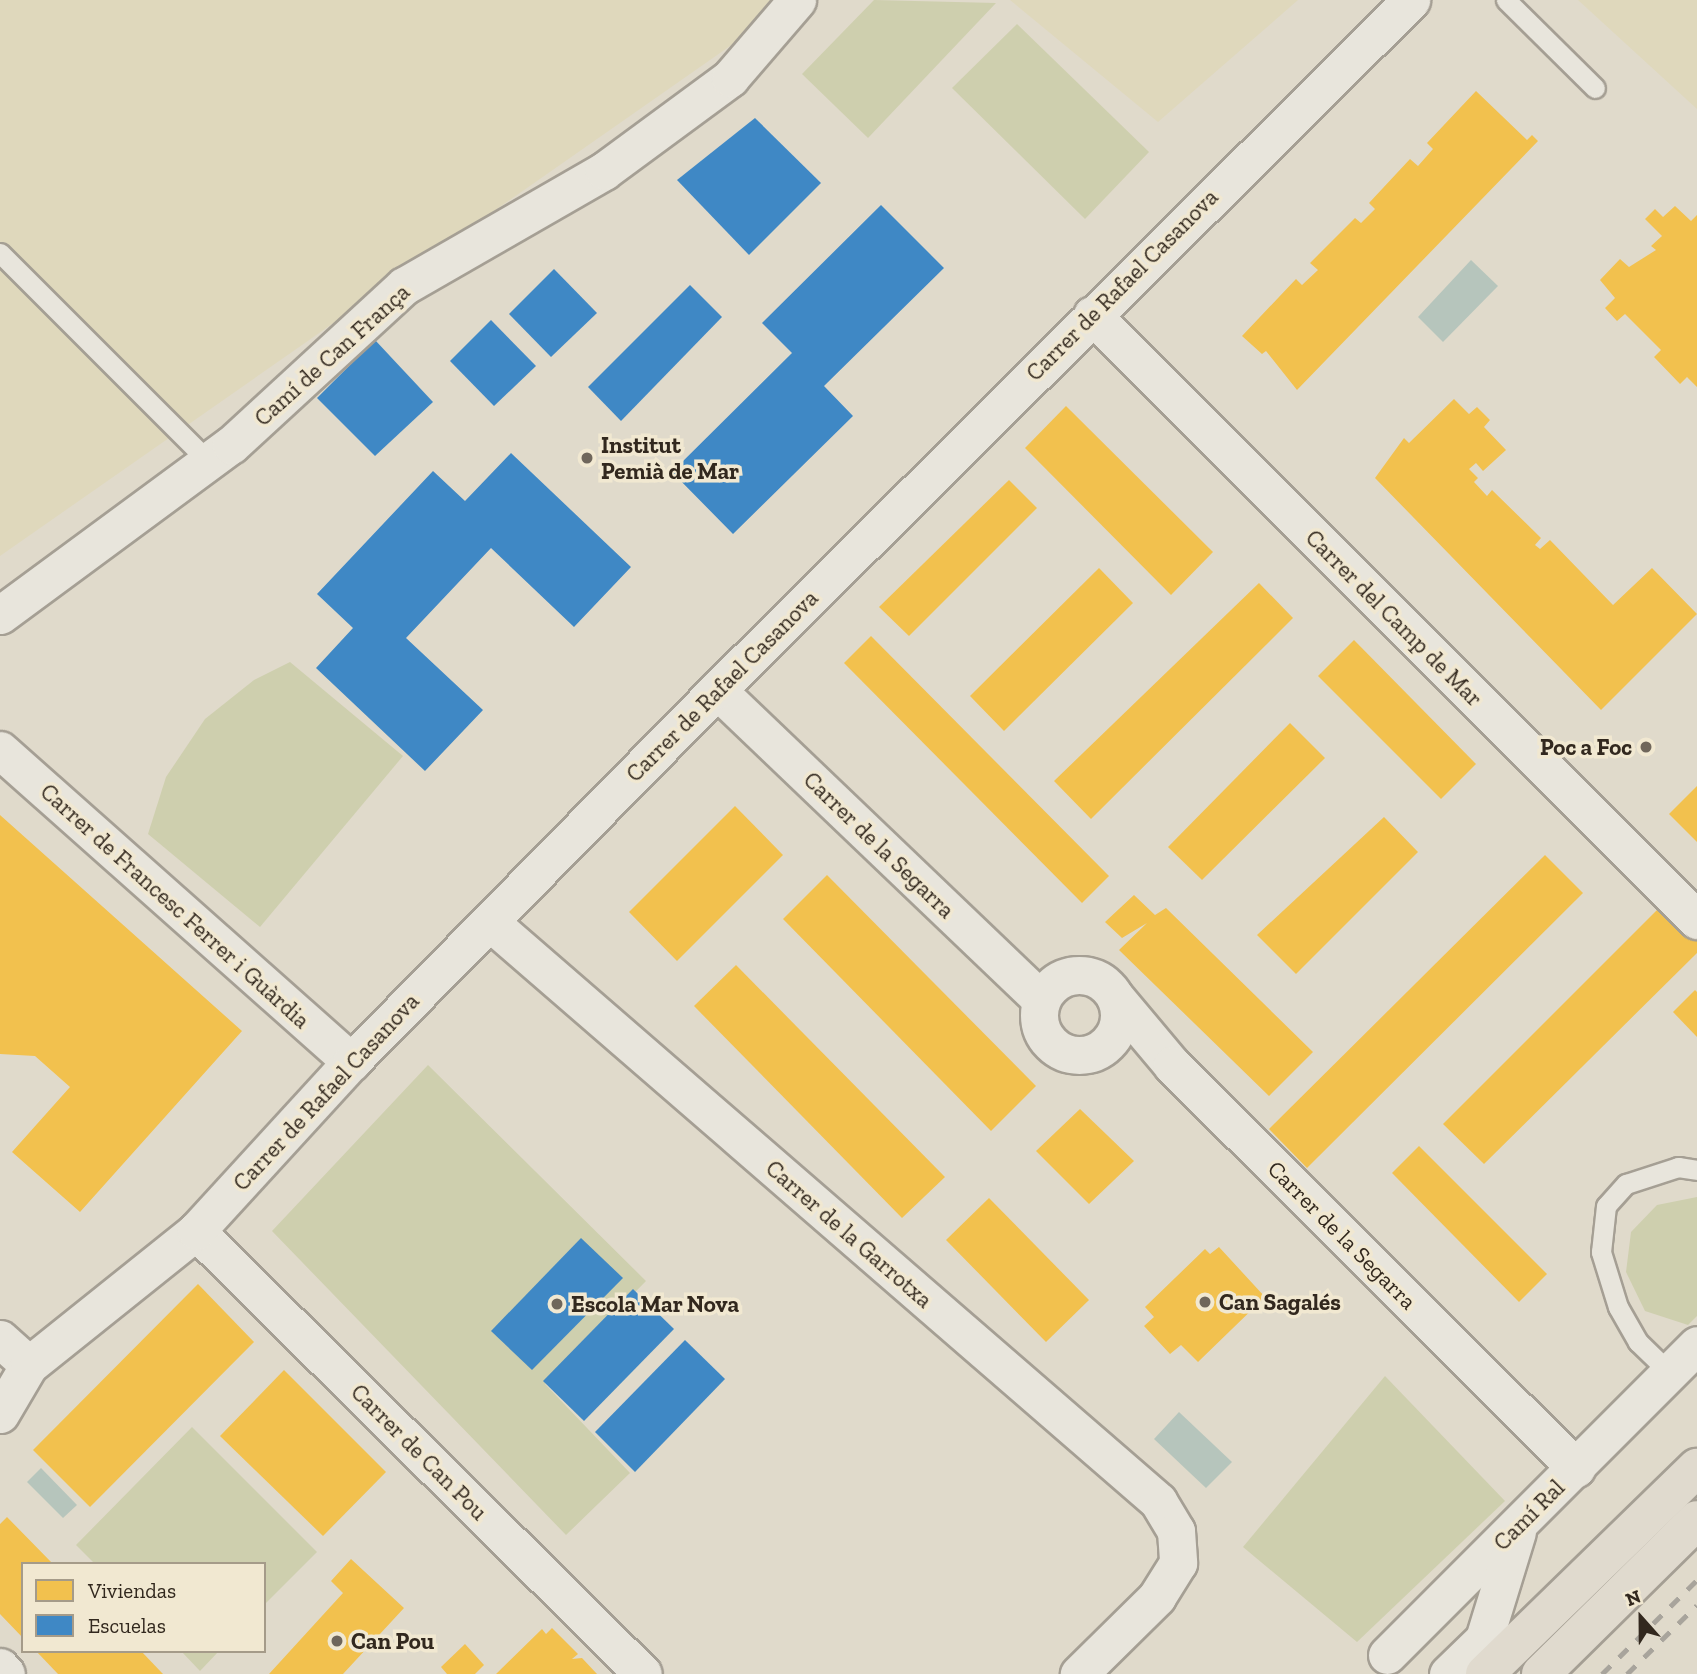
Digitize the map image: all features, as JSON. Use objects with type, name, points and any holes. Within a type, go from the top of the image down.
[{"type":"main road","points":[[1485,1674],[1697,1468]]},
{"type":"main road","points":[[1541,1674],[1697,1520]]},
{"type":"street","name":"Camí de Can França","points":[[0,615],[209,462],[291,395],[404,286],[604,171],[730,78],[797,0]]},
{"type":"street","name":"Carrer de Rafael Casanova","points":[[29,1365],[196,1231],[351,1062],[491,923],[717,690],[1411,0]]},
{"type":"street","name":"Carrer del Camp de Mar","points":[[1092,315],[1697,920]]},
{"type":"street","name":"Carrer de la Segarra","points":[[717,690],[1041,1000],[1056,980],[1081,974],[1105,983],[1172,1065],[1576,1468]]},
{"type":"street","name":"Carrer de Francesc Ferrer i Guàrdia","points":[[0,750],[351,1062]]},
{"type":"street","name":"Carrer de la Garrotxa","points":[[491,923],[1158,1501],[1176,1531],[1178,1563],[1157,1597],[1079,1674]]},
{"type":"street","points":[[1041,1000],[1038,1016],[1051,1044],[1081,1055],[1097,1050],[1118,1027],[1115,996]]},
{"type":"street","name":"Carrer de Can Pou","points":[[196,1231],[643,1674]]},
{"type":"street","points":[[0,1339],[29,1365],[0,1414]]},
{"type":"street","name":"Camí Ral","points":[[1387,1655],[1518,1528],[1697,1346]]},
{"type":"street","points":[[1448,1674],[1484,1639],[1518,1528]]},
{"type":"street","points":[[0,1667],[6,1674]]},
{"type":"lane","points":[[1506,0],[1595,88]]},
{"type":"lane","points":[[0,253],[209,462]]},
{"type":"lane","points":[[1670,1373],[1638,1342],[1618,1307],[1601,1252],[1605,1206],[1626,1185],[1678,1167],[1697,1171]]},
{"type":"shaded area","points":[[0,0],[796,0],[0,556]]},
{"type":"shaded area","points":[[1010,0],[1298,0],[1158,122]]},
{"type":"shaded area","points":[[1578,0],[1697,0],[1697,109]]},
{"type":"shaded area","points":[[1471,260],[1498,286],[1443,342],[1418,317]]},
{"type":"shaded area","points":[[1179,1412],[1232,1462],[1206,1488],[1154,1439]]},
{"type":"shaded area","points":[[41,1468],[77,1505],[63,1518],[27,1482]]},
{"type":"green space","points":[[874,0],[996,3],[868,138],[802,74]]},
{"type":"green space","points":[[1017,24],[1149,152],[1085,219],[952,88]]},
{"type":"green space","points":[[290,662],[403,756],[260,927],[148,834],[166,777],[205,719],[254,680]]},
{"type":"green space","points":[[428,1065],[646,1281],[545,1384],[630,1473],[566,1535],[272,1231]]},
{"type":"green space","points":[[1697,1197],[1697,1316],[1688,1325],[1645,1311],[1626,1272],[1631,1232],[1657,1205]]},
{"type":"green space","points":[[1385,1376],[1505,1501],[1357,1642],[1243,1547]]},
{"type":"green space","points":[[192,1427],[317,1552],[266,1603],[266,1562],[93,1562],[76,1545]]},
{"type":"green space","points":[[183,1653],[217,1653],[200,1671]]},
{"type":"building: Viviendas","points":[[1476,91],[1527,140],[1532,135],[1538,141],[1297,390],[1266,351],[1262,354],[1242,336],[1296,279],[1302,285],[1318,270],[1310,263],[1355,218],[1361,223],[1375,209],[1369,203],[1410,159],[1418,166],[1433,149],[1427,143]]},
{"type":"building: Viviendas","points":[[1675,206],[1691,221],[1697,215],[1697,387],[1687,377],[1680,384],[1654,357],[1661,350],[1625,314],[1617,321],[1605,308],[1615,298],[1600,280],[1620,259],[1629,267],[1656,250],[1651,246],[1662,236],[1645,219],[1655,209],[1663,217]]},
{"type":"building: Viviendas","points":[[1454,399],[1469,414],[1477,407],[1490,420],[1484,427],[1506,450],[1483,471],[1476,463],[1469,469],[1478,478],[1474,482],[1487,496],[1492,490],[1541,538],[1535,545],[1540,549],[1550,540],[1613,605],[1652,568],[1697,614],[1601,710],[1375,478],[1404,438],[1409,443]]},
{"type":"building: Viviendas","points":[[1066,406],[1213,552],[1171,595],[1025,448]]},
{"type":"building: Viviendas","points":[[1009,480],[1037,508],[909,636],[879,607]]},
{"type":"building: Viviendas","points":[[1099,568],[1133,603],[1004,731],[970,696]]},
{"type":"building: Viviendas","points":[[1259,583],[1293,618],[1091,819],[1054,781]]},
{"type":"building: Viviendas","points":[[871,636],[1109,876],[1082,903],[844,663]]},
{"type":"building: Viviendas","points":[[1354,640],[1476,764],[1441,799],[1318,676]]},
{"type":"building: Viviendas","points":[[1290,723],[1325,758],[1202,880],[1168,847]]},
{"type":"building: Viviendas","points":[[1697,786],[1697,842],[1669,814]]},
{"type":"building: Viviendas","points":[[735,806],[783,855],[677,961],[629,912]]},
{"type":"building: Viviendas","points":[[0,815],[242,1031],[80,1212],[12,1152],[70,1087],[35,1056],[0,1054]]},
{"type":"building: Viviendas","points":[[1384,817],[1418,852],[1296,974],[1257,935]]},
{"type":"building: Viviendas","points":[[1545,855],[1583,893],[1307,1168],[1269,1129]]},
{"type":"building: Viviendas","points":[[827,875],[1036,1086],[991,1131],[783,919]]},
{"type":"building: Viviendas","points":[[1134,895],[1155,915],[1166,908],[1313,1052],[1269,1096],[1119,950],[1147,923],[1122,938],[1105,922]]},
{"type":"building: Viviendas","points":[[1663,904],[1697,938],[1697,953],[1484,1164],[1443,1124]]},
{"type":"building: Viviendas","points":[[736,965],[945,1177],[902,1218],[694,1006]]},
{"type":"building: Viviendas","points":[[1695,990],[1697,992],[1697,1037],[1673,1012]]},
{"type":"building: Viviendas","points":[[1080,1109],[1134,1161],[1089,1204],[1036,1151]]},
{"type":"building: Viviendas","points":[[1419,1146],[1547,1274],[1519,1302],[1392,1173]]},
{"type":"building: Viviendas","points":[[989,1198],[1089,1300],[1046,1342],[946,1240]]},
{"type":"building: Viviendas","name":"Can Sagalés","points":[[1219,1247],[1265,1297],[1198,1362],[1181,1345],[1170,1354],[1144,1326],[1154,1317],[1145,1307],[1205,1249],[1210,1254]]},
{"type":"building: Viviendas","points":[[198,1284],[254,1342],[90,1507],[33,1450]]},
{"type":"building: Viviendas","points":[[284,1370],[386,1472],[323,1536],[220,1436]]},
{"type":"building: Viviendas","points":[[7,1517],[51,1562],[21,1562],[21,1636],[0,1614],[0,1524]]},
{"type":"building: Viviendas","name":"Can Pou","points":[[351,1559],[404,1608],[343,1674],[269,1674],[343,1593],[331,1581]]},
{"type":"building: Viviendas","points":[[552,1628],[578,1654],[572,1659],[582,1658],[597,1674],[496,1674],[542,1629],[546,1634]]},
{"type":"building: Viviendas","points":[[465,1644],[484,1665],[475,1674],[447,1674],[441,1667]]},
{"type":"building: Viviendas","points":[[38,1653],[143,1653],[163,1674],[58,1674]]},
{"type":"building: Escuelas","points":[[755,118],[821,183],[749,255],[677,180]]},
{"type":"building: Escuelas","points":[[881,205],[944,268],[824,386],[853,416],[733,534],[672,472],[792,353],[762,323]]},
{"type":"building: Escuelas","points":[[554,269],[597,313],[551,357],[509,314]]},
{"type":"building: Escuelas","points":[[690,285],[722,317],[621,421],[588,387]]},
{"type":"building: Escuelas","points":[[491,320],[536,366],[494,406],[450,361]]},
{"type":"building: Escuelas","points":[[375,340],[433,402],[375,456],[317,398]]},
{"type":"building: Escuelas","points":[[511,453],[631,567],[574,627],[491,548],[406,638],[483,710],[425,771],[316,668],[353,628],[317,594],[433,471],[465,501]]},
{"type":"building: Escuelas","name":"Escola Mar Nova","points":[[581,1238],[623,1278],[532,1370],[491,1331]]},
{"type":"building: Escuelas","name":"Escola Mar Nova","points":[[633,1289],[674,1329],[584,1421],[543,1381]]},
{"type":"building: Escuelas","name":"Escola Mar Nova","points":[[685,1340],[725,1379],[635,1472],[595,1432]]},
{"type":"railway","points":[[1602,1674],[1697,1580]]},
{"type":"railway","points":[[1627,1674],[1697,1605]]},
{"type":"place","name":"Institut Pemià de Mar","points":[[587,458]]},
{"type":"place","name":"Poc a Foc","points":[[1646,747]]},
{"type":"place","name":"Can Sagalés","points":[[1205,1302]]},
{"type":"place","name":"Escola Mar Nova","points":[[557,1304]]},
{"type":"place","name":"Can Pou","points":[[337,1641]]}]
